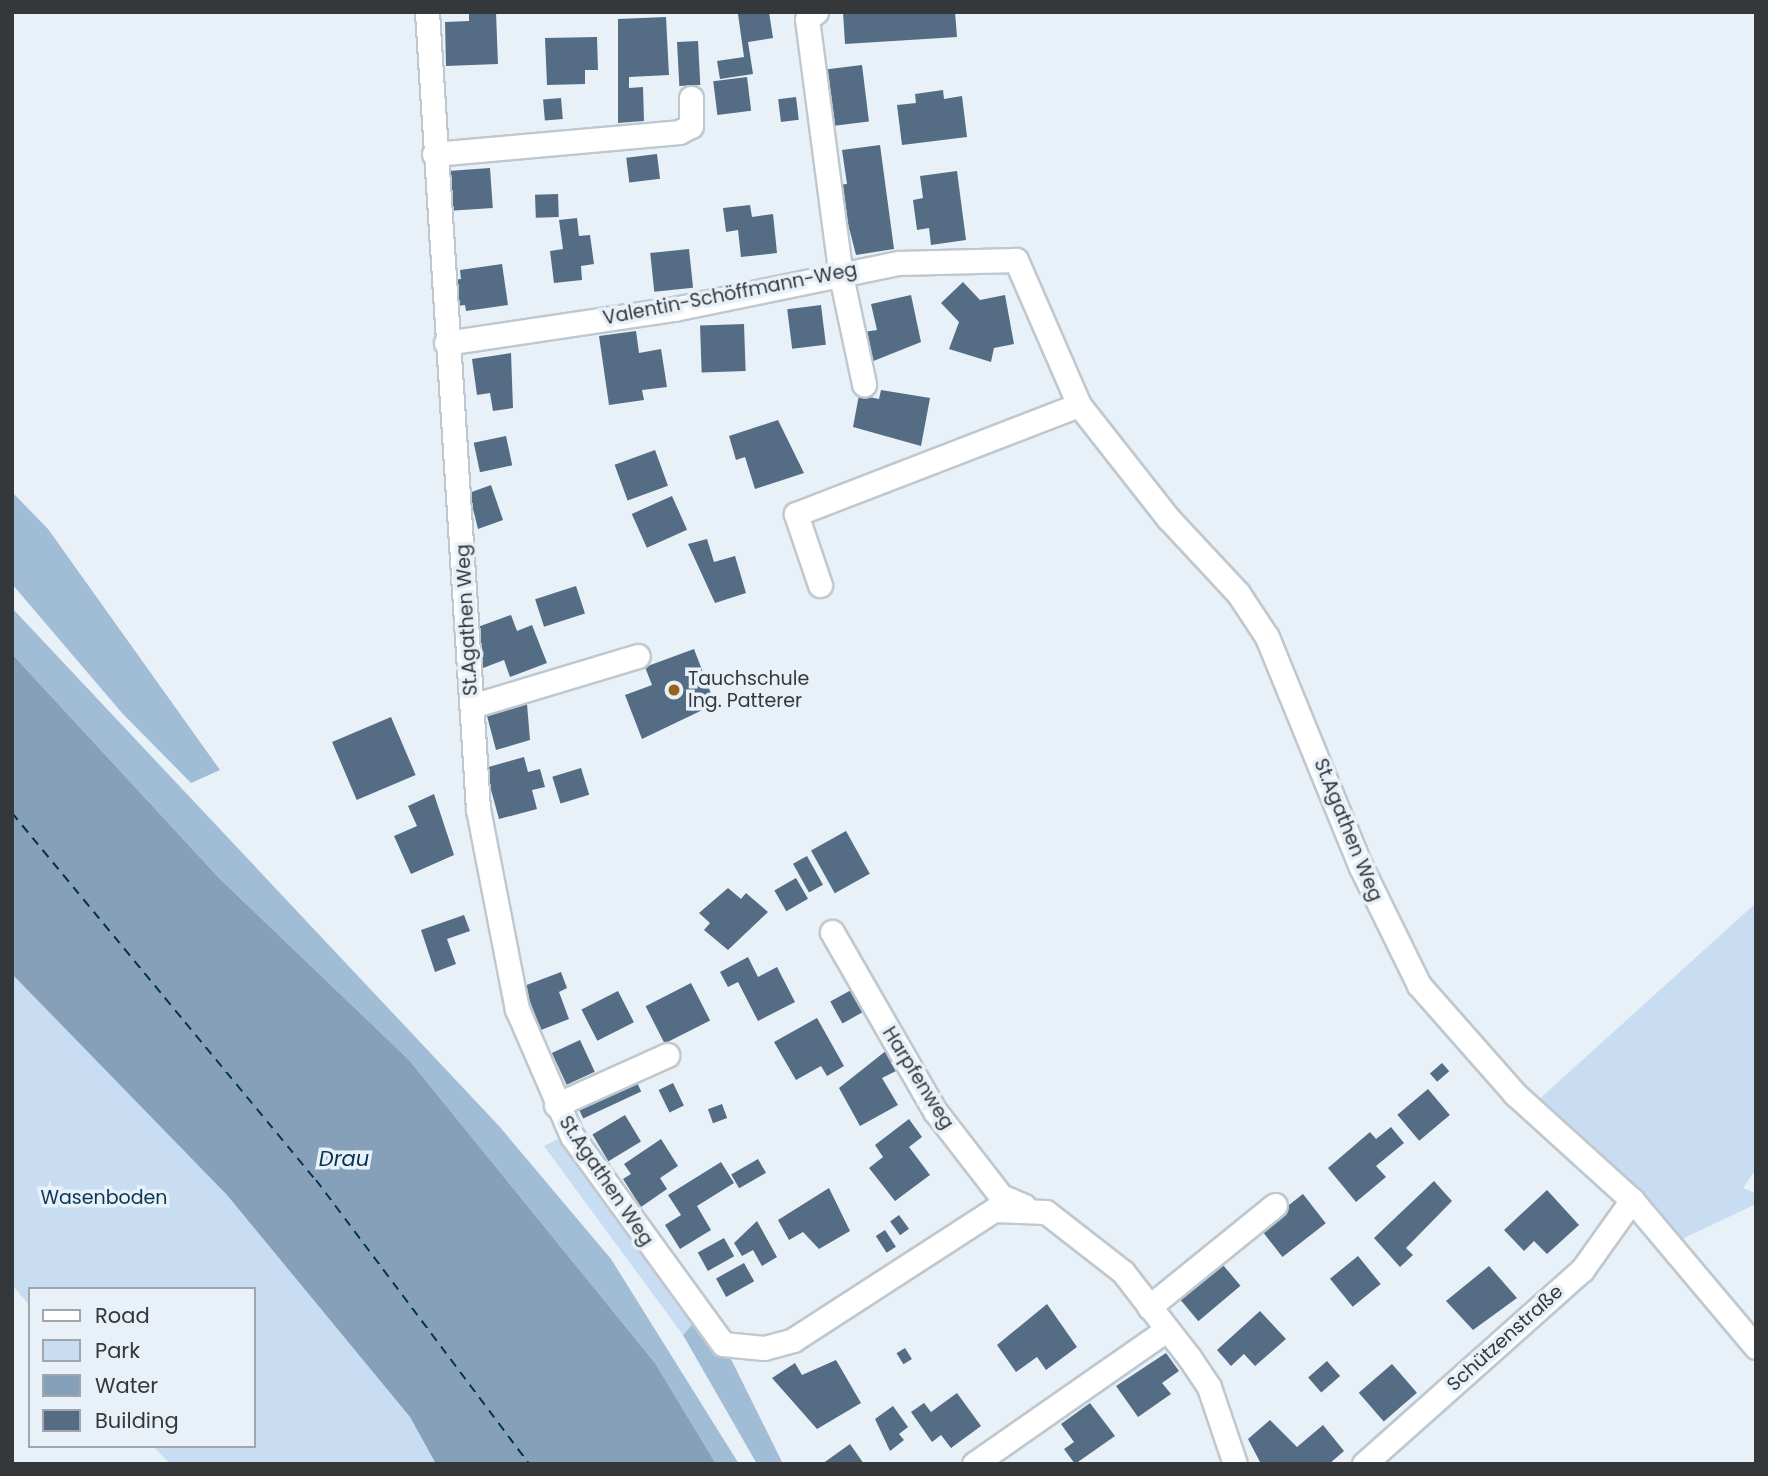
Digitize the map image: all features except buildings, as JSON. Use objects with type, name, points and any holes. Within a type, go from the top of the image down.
[{"type":"street","name":"St.Agathen Weg","points":[[427,12],[446,343],[472,706],[488,877],[517,1009],[555,1105],[723,1344],[764,1348],[793,1340],[967,1225],[995,1210],[1024,1206]]},
{"type":"street","points":[[816,12],[807,19],[840,271],[864,383]]},
{"type":"street","points":[[434,154],[679,132],[691,126],[691,98]]},
{"type":"street","name":"St.Agathen Weg","points":[[1016,260],[1079,405],[1267,637],[1361,867],[1419,985],[1514,1094],[1632,1200],[1756,1347]]},
{"type":"street","name":"Valentin-Schöffmann-Weg","points":[[446,343],[674,309],[840,271],[899,262],[1016,260]]},
{"type":"street","points":[[820,585],[796,514],[1079,405]]},
{"type":"street","points":[[472,706],[638,656]]},
{"type":"street","name":"Harpfenweg","points":[[832,932],[935,1111],[1001,1196],[1024,1206]]},
{"type":"street","points":[[555,1105],[667,1055]]},
{"type":"street","name":"Schützenstraße","points":[[1364,1464],[1582,1270],[1632,1200]]},
{"type":"street","points":[[1149,1307],[1275,1205]]},
{"type":"street","points":[[1024,1206],[1067,1222],[1123,1272],[1209,1387],[1235,1464]]},
{"type":"street","points":[[974,1464],[1166,1330]]},
{"type":"green space","points":[[1756,903],[1756,1169],[1743,1188],[1756,1193],[1756,1204],[1682,1239],[1535,1103]]},
{"type":"green space","name":"Wasenboden","points":[[12,974],[227,1195],[410,1417],[436,1464],[170,1464],[155,1448],[256,1448],[256,1287],[28,1287],[28,1304],[12,1285]]},
{"type":"green space","points":[[564,1136],[696,1320],[683,1335],[544,1146]]},
{"type":"shaded area","points":[[12,492],[48,529],[220,770],[191,783],[122,713],[12,584]]},
{"type":"shaded area","points":[[12,608],[499,1126],[611,1259],[739,1464],[716,1464],[655,1363],[409,1060],[219,878],[12,654]]},
{"type":"shaded area","points":[[696,1320],[730,1357],[783,1464],[757,1464],[683,1335]]},
{"type":"water","name":"Drau","points":[[12,654],[219,878],[409,1060],[655,1363],[716,1464],[436,1464],[410,1417],[227,1195],[12,974]]},
{"type":"ferry route","points":[[12,813],[316,1180],[529,1464]]},
{"type":"place","name":"Tauchschule Ing. Patterer","points":[[674,690]]}]
